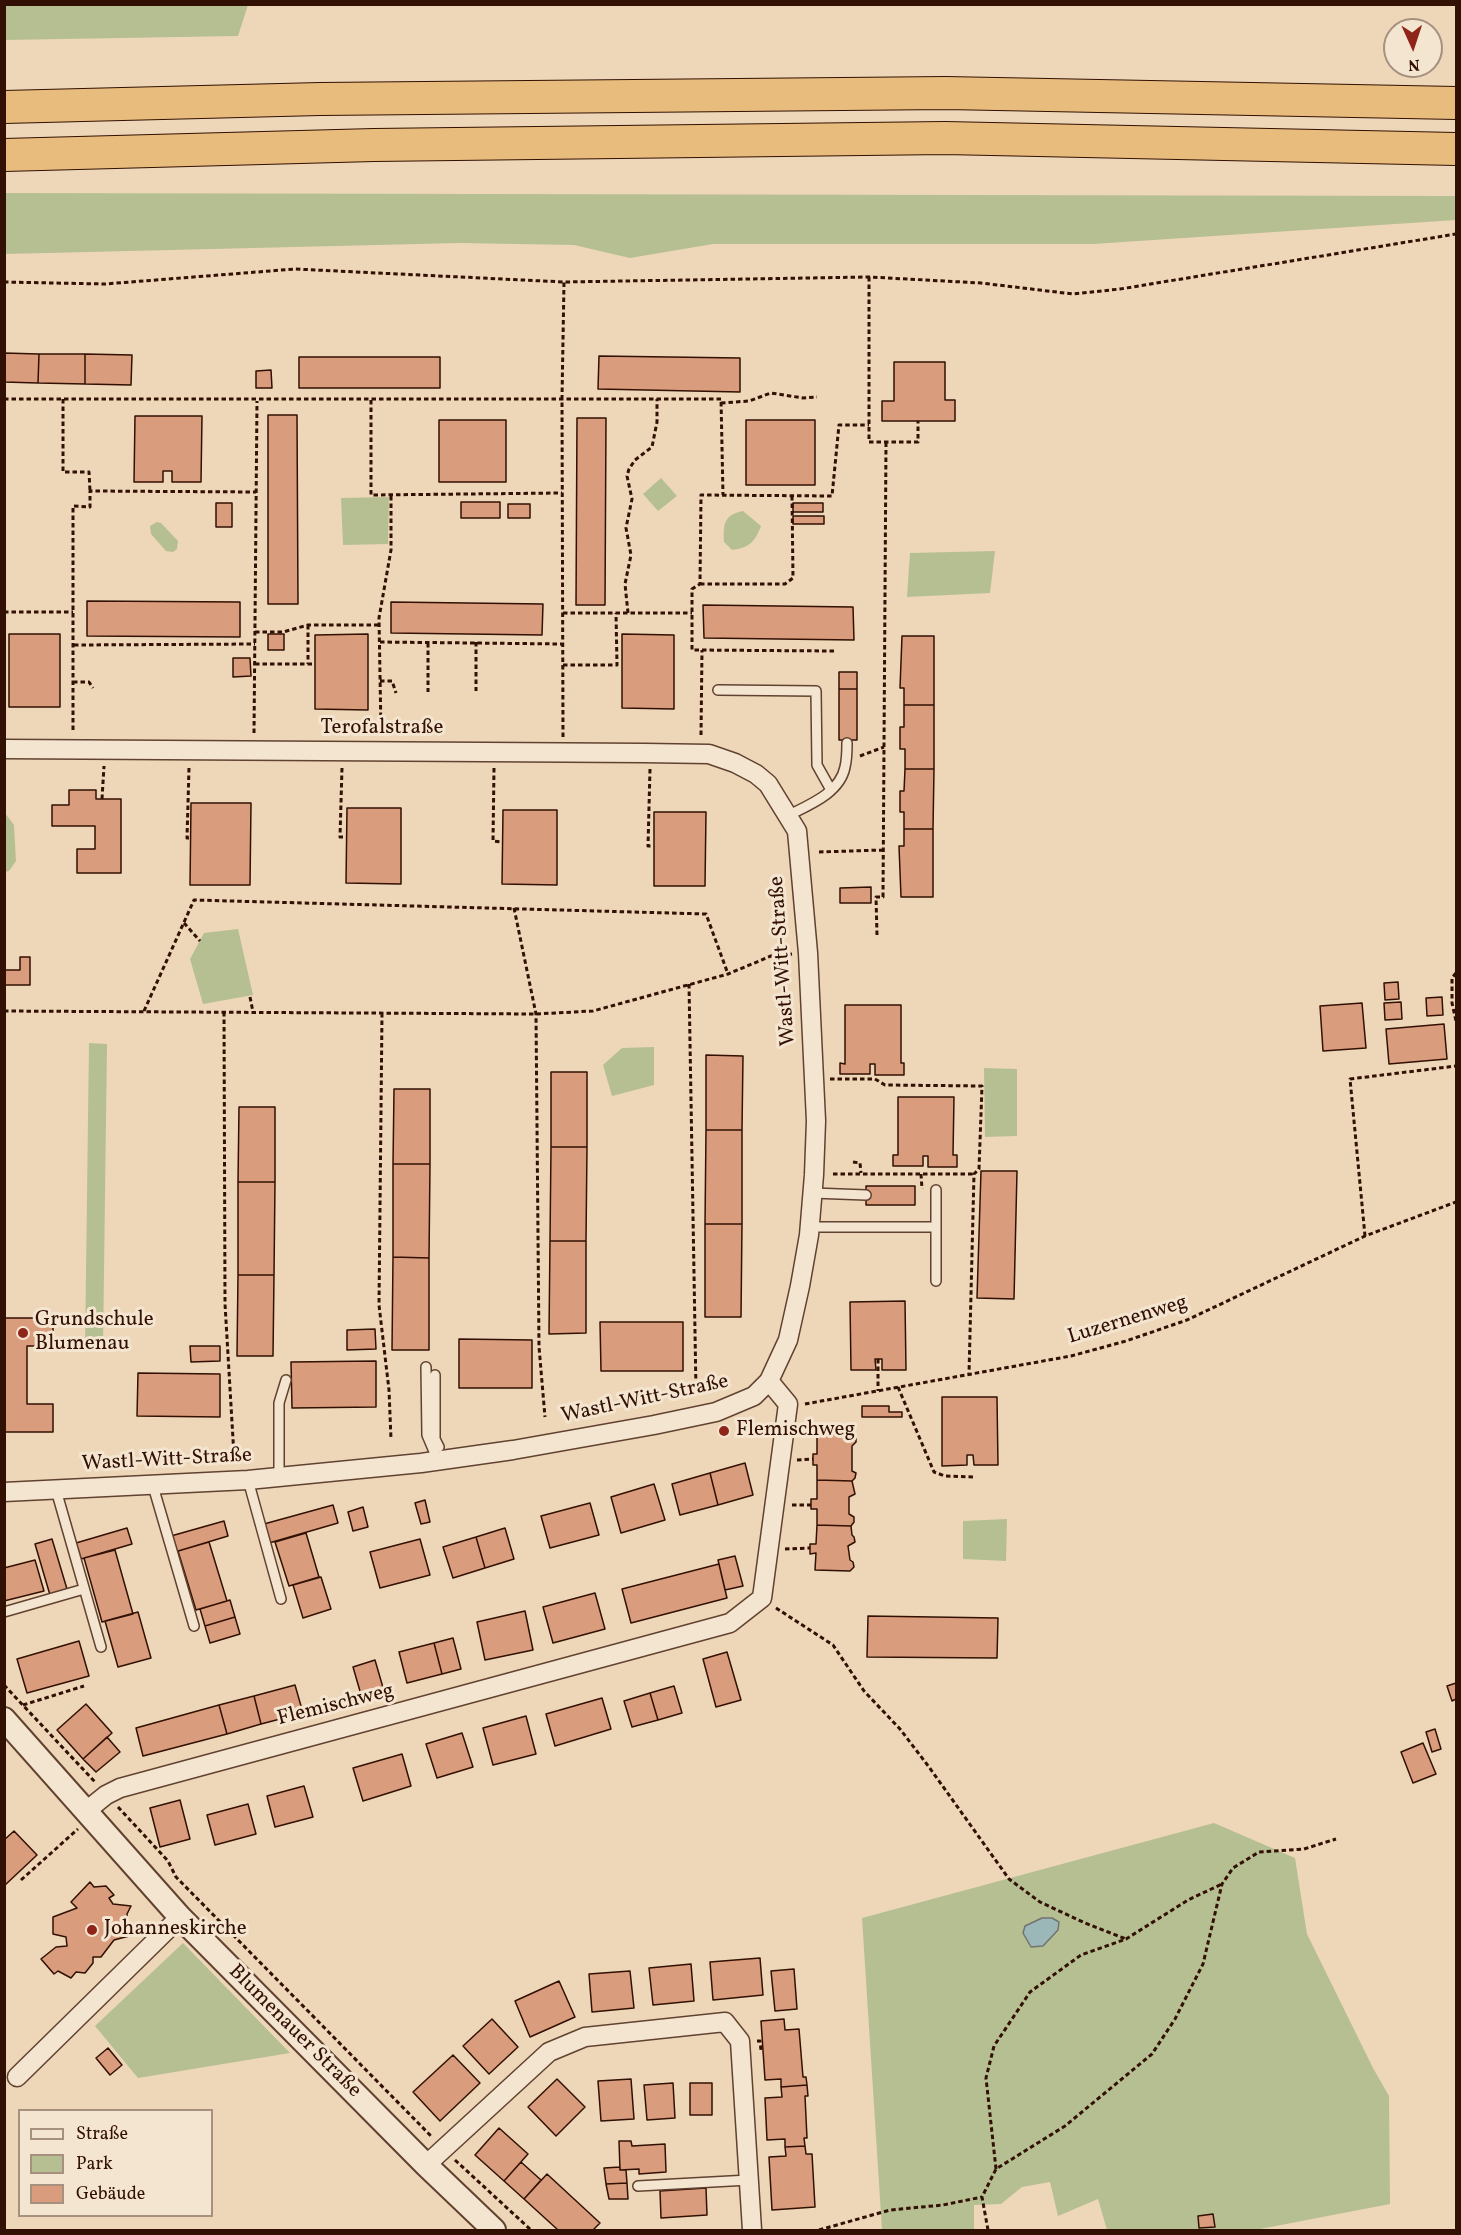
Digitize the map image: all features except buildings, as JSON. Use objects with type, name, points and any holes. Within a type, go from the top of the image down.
[{"type":"highway","points":[[4,107],[320,99],[946,93],[1456,103]]},
{"type":"highway","points":[[4,155],[374,145],[933,138],[1456,149]]},
{"type":"street","name":"Terofalstraße","points":[[4,749],[709,754],[735,763],[756,774]]},
{"type":"street","name":"Wastl-Witt-Straße","points":[[4,1492],[248,1480],[441,1460],[559,1442],[716,1412],[754,1396],[769,1381],[788,1340],[800,1286],[809,1227],[816,1121],[808,953],[797,831],[768,784],[756,774]]},
{"type":"street","points":[[762,1598],[788,1404],[769,1381]]},
{"type":"street","name":"Flemischweg","points":[[85,1812],[106,1794],[120,1788],[730,1623],[762,1598]]},
{"type":"street","name":"Blumenauer Straße","points":[[4,1719],[180,1917],[426,2165],[494,2230]]},
{"type":"street","points":[[17,2077],[180,1917]]},
{"type":"street","points":[[426,2165],[549,2052],[585,2037],[725,2022],[740,2041],[752,2230]]},
{"type":"lane","points":[[718,690],[816,691],[817,765],[831,790]]},
{"type":"lane","points":[[789,815],[820,799],[831,790],[845,769],[847,743]]},
{"type":"lane","points":[[936,1190],[936,1281]]},
{"type":"lane","points":[[813,1193],[866,1195]]},
{"type":"lane","points":[[809,1227],[936,1227]]},
{"type":"lane","points":[[426,1367],[427,1435],[441,1460]]},
{"type":"lane","points":[[435,1375],[435,1439],[441,1460]]},
{"type":"lane","points":[[279,1477],[279,1403],[286,1380]]},
{"type":"lane","points":[[248,1480],[281,1599]]},
{"type":"lane","points":[[153,1486],[194,1626]]},
{"type":"lane","points":[[56,1490],[101,1647]]},
{"type":"lane","points":[[4,1612],[84,1589]]},
{"type":"lane","points":[[638,2186],[749,2180]]},
{"type":"path","points":[[4,282],[105,284],[295,269],[564,282],[869,277],[981,283],[1073,294],[1120,290],[1456,234]]},
{"type":"path","points":[[869,277],[869,442],[918,442],[918,421]]},
{"type":"path","points":[[564,282],[562,398],[564,752]]},
{"type":"path","points":[[721,403],[749,401],[771,393],[803,398],[817,397]]},
{"type":"path","points":[[4,399],[721,399],[723,495]]},
{"type":"path","points":[[63,399],[63,472],[89,472],[90,492],[90,507],[74,506],[73,730]]},
{"type":"path","points":[[628,614],[625,584],[631,555],[626,528],[632,499],[627,476],[635,460],[652,447],[657,422],[657,399]]},
{"type":"path","points":[[254,750],[257,400]]},
{"type":"path","points":[[371,400],[371,495],[562,493]]},
{"type":"path","points":[[700,584],[701,495],[832,496],[839,425],[869,424]]},
{"type":"path","points":[[876,935],[876,897],[883,897],[886,442]]},
{"type":"path","points":[[90,492],[256,492]]},
{"type":"path","points":[[381,732],[380,625],[391,550],[391,494]]},
{"type":"path","points":[[792,496],[793,578],[785,584],[700,584],[692,589],[692,650],[834,651]]},
{"type":"path","points":[[4,612],[73,612]]},
{"type":"path","points":[[563,613],[692,613]]},
{"type":"path","points":[[563,665],[616,665],[616,613]]},
{"type":"path","points":[[255,632],[283,632],[308,625],[380,625]]},
{"type":"path","points":[[308,625],[308,664]]},
{"type":"path","points":[[380,642],[563,644]]},
{"type":"path","points":[[428,642],[428,692]]},
{"type":"path","points":[[476,642],[476,692]]},
{"type":"path","points":[[73,645],[255,644]]},
{"type":"path","points":[[700,754],[702,650]]},
{"type":"path","points":[[255,664],[315,664]]},
{"type":"path","points":[[380,681],[392,681],[396,693]]},
{"type":"path","points":[[73,682],[89,682],[93,688]]},
{"type":"path","points":[[846,762],[884,747]]},
{"type":"path","points":[[102,799],[104,750]]},
{"type":"path","points":[[189,750],[187,838],[191,838]]},
{"type":"path","points":[[342,751],[340,837],[347,837]]},
{"type":"path","points":[[494,752],[493,841],[502,842]]},
{"type":"path","points":[[651,753],[648,846],[654,846]]},
{"type":"path","points":[[819,852],[883,850]]},
{"type":"path","points":[[144,1011],[194,900],[706,914],[728,974]]},
{"type":"path","points":[[514,908],[536,1014],[539,1347],[545,1417]]},
{"type":"path","points":[[184,923],[200,941]]},
{"type":"path","points":[[4,1011],[536,1014],[594,1011],[728,974],[771,956],[808,953]]},
{"type":"path","points":[[1456,973],[1452,978],[1452,1003],[1456,1022]]},
{"type":"path","points":[[689,984],[696,1390]]},
{"type":"path","points":[[250,997],[253,1012]]},
{"type":"path","points":[[225,1012],[225,1304],[234,1456]]},
{"type":"path","points":[[382,1013],[379,1305],[389,1390],[391,1439]]},
{"type":"path","points":[[1365,1236],[1350,1079],[1456,1066]]},
{"type":"path","points":[[814,1079],[875,1079],[885,1085],[982,1086],[979,1169],[974,1174],[969,1374]]},
{"type":"path","points":[[854,1162],[860,1163],[861,1173]]},
{"type":"path","points":[[833,1174],[974,1174]]},
{"type":"path","name":"Luzernenweg","points":[[788,1404],[824,1402],[1071,1356],[1126,1341],[1187,1320],[1365,1236],[1456,1202]]},
{"type":"path","points":[[878,1359],[878,1391]]},
{"type":"path","points":[[898,1387],[934,1472],[945,1476],[976,1477]]},
{"type":"path","points":[[769,1549],[810,1548]]},
{"type":"path","points":[[762,1598],[834,1645],[864,1691],[900,1729],[1010,1880],[1040,1902],[1126,1939]]},
{"type":"path","points":[[4,1685],[168,1861],[176,1877],[443,2148],[531,2230]]},
{"type":"path","points":[[23,1706],[84,1686]]},
{"type":"path","points":[[988,2230],[982,2197],[996,2169],[1065,2126],[1152,2054],[1175,2019],[1203,1964],[1222,1884],[1233,1868],[1259,1852],[1304,1849],[1336,1839]]},
{"type":"path","points":[[21,1880],[61,1844]]},
{"type":"path","points":[[996,2169],[986,2079],[994,2046],[1030,1992],[1081,1955],[1126,1939],[1188,1900],[1222,1884]]},
{"type":"path","points":[[760,2041],[761,2050]]},
{"type":"path","points":[[819,2230],[890,2210],[943,2205],[982,2197]]},
{"type":"green space","points":[[4,5],[248,5],[238,36],[5,40]]},
{"type":"green space","points":[[5,193],[1456,196],[1456,220],[1093,244],[713,244],[630,258],[574,245],[460,243],[5,254]]},
{"type":"green space","points":[[661,478],[677,496],[658,511],[643,494]]},
{"type":"green space","points":[[389,497],[388,544],[343,545],[341,498]]},
{"type":"green space","points":[[743,511],[761,526],[751,543],[743,548],[732,550],[724,542],[726,521],[732,515]]},
{"type":"green space","points":[[157,522],[161,523],[178,541],[177,549],[173,552],[166,551],[151,534],[150,526]]},
{"type":"green space","points":[[995,551],[990,593],[907,597],[910,553]]},
{"type":"green space","points":[[5,813],[14,825],[16,861],[9,871],[5,872]]},
{"type":"green space","points":[[238,929],[253,995],[203,1004],[190,959],[204,933]]},
{"type":"green space","points":[[89,1043],[107,1044],[103,1348],[85,1348]]},
{"type":"green space","points":[[654,1047],[654,1085],[612,1096],[603,1065],[622,1048]]},
{"type":"green space","points":[[984,1068],[1017,1069],[1017,1136],[985,1137]]},
{"type":"green space","points":[[1007,1519],[1006,1561],[963,1559],[963,1521]]},
{"type":"green space","points":[[1214,1823],[1295,1858],[1307,1934],[1389,2096],[1390,2204],[1255,2230],[1107,2230],[1098,2199],[1058,2216],[1050,2182],[1022,2187],[1001,2204],[974,2205],[974,2230],[882,2230],[862,1918]]},
{"type":"green space","points":[[183,1943],[290,2053],[138,2078],[95,2026]]},
{"type":"water","points":[[1042,1918],[1052,1918],[1059,1922],[1058,1930],[1043,1946],[1031,1947],[1023,1933],[1025,1926]]},
{"type":"place","name":"Grundschule Blumenau","points":[[23,1333]]},
{"type":"place","name":"Flemischweg","points":[[724,1431]]},
{"type":"place","name":"Johanneskirche","points":[[92,1930]]}]
